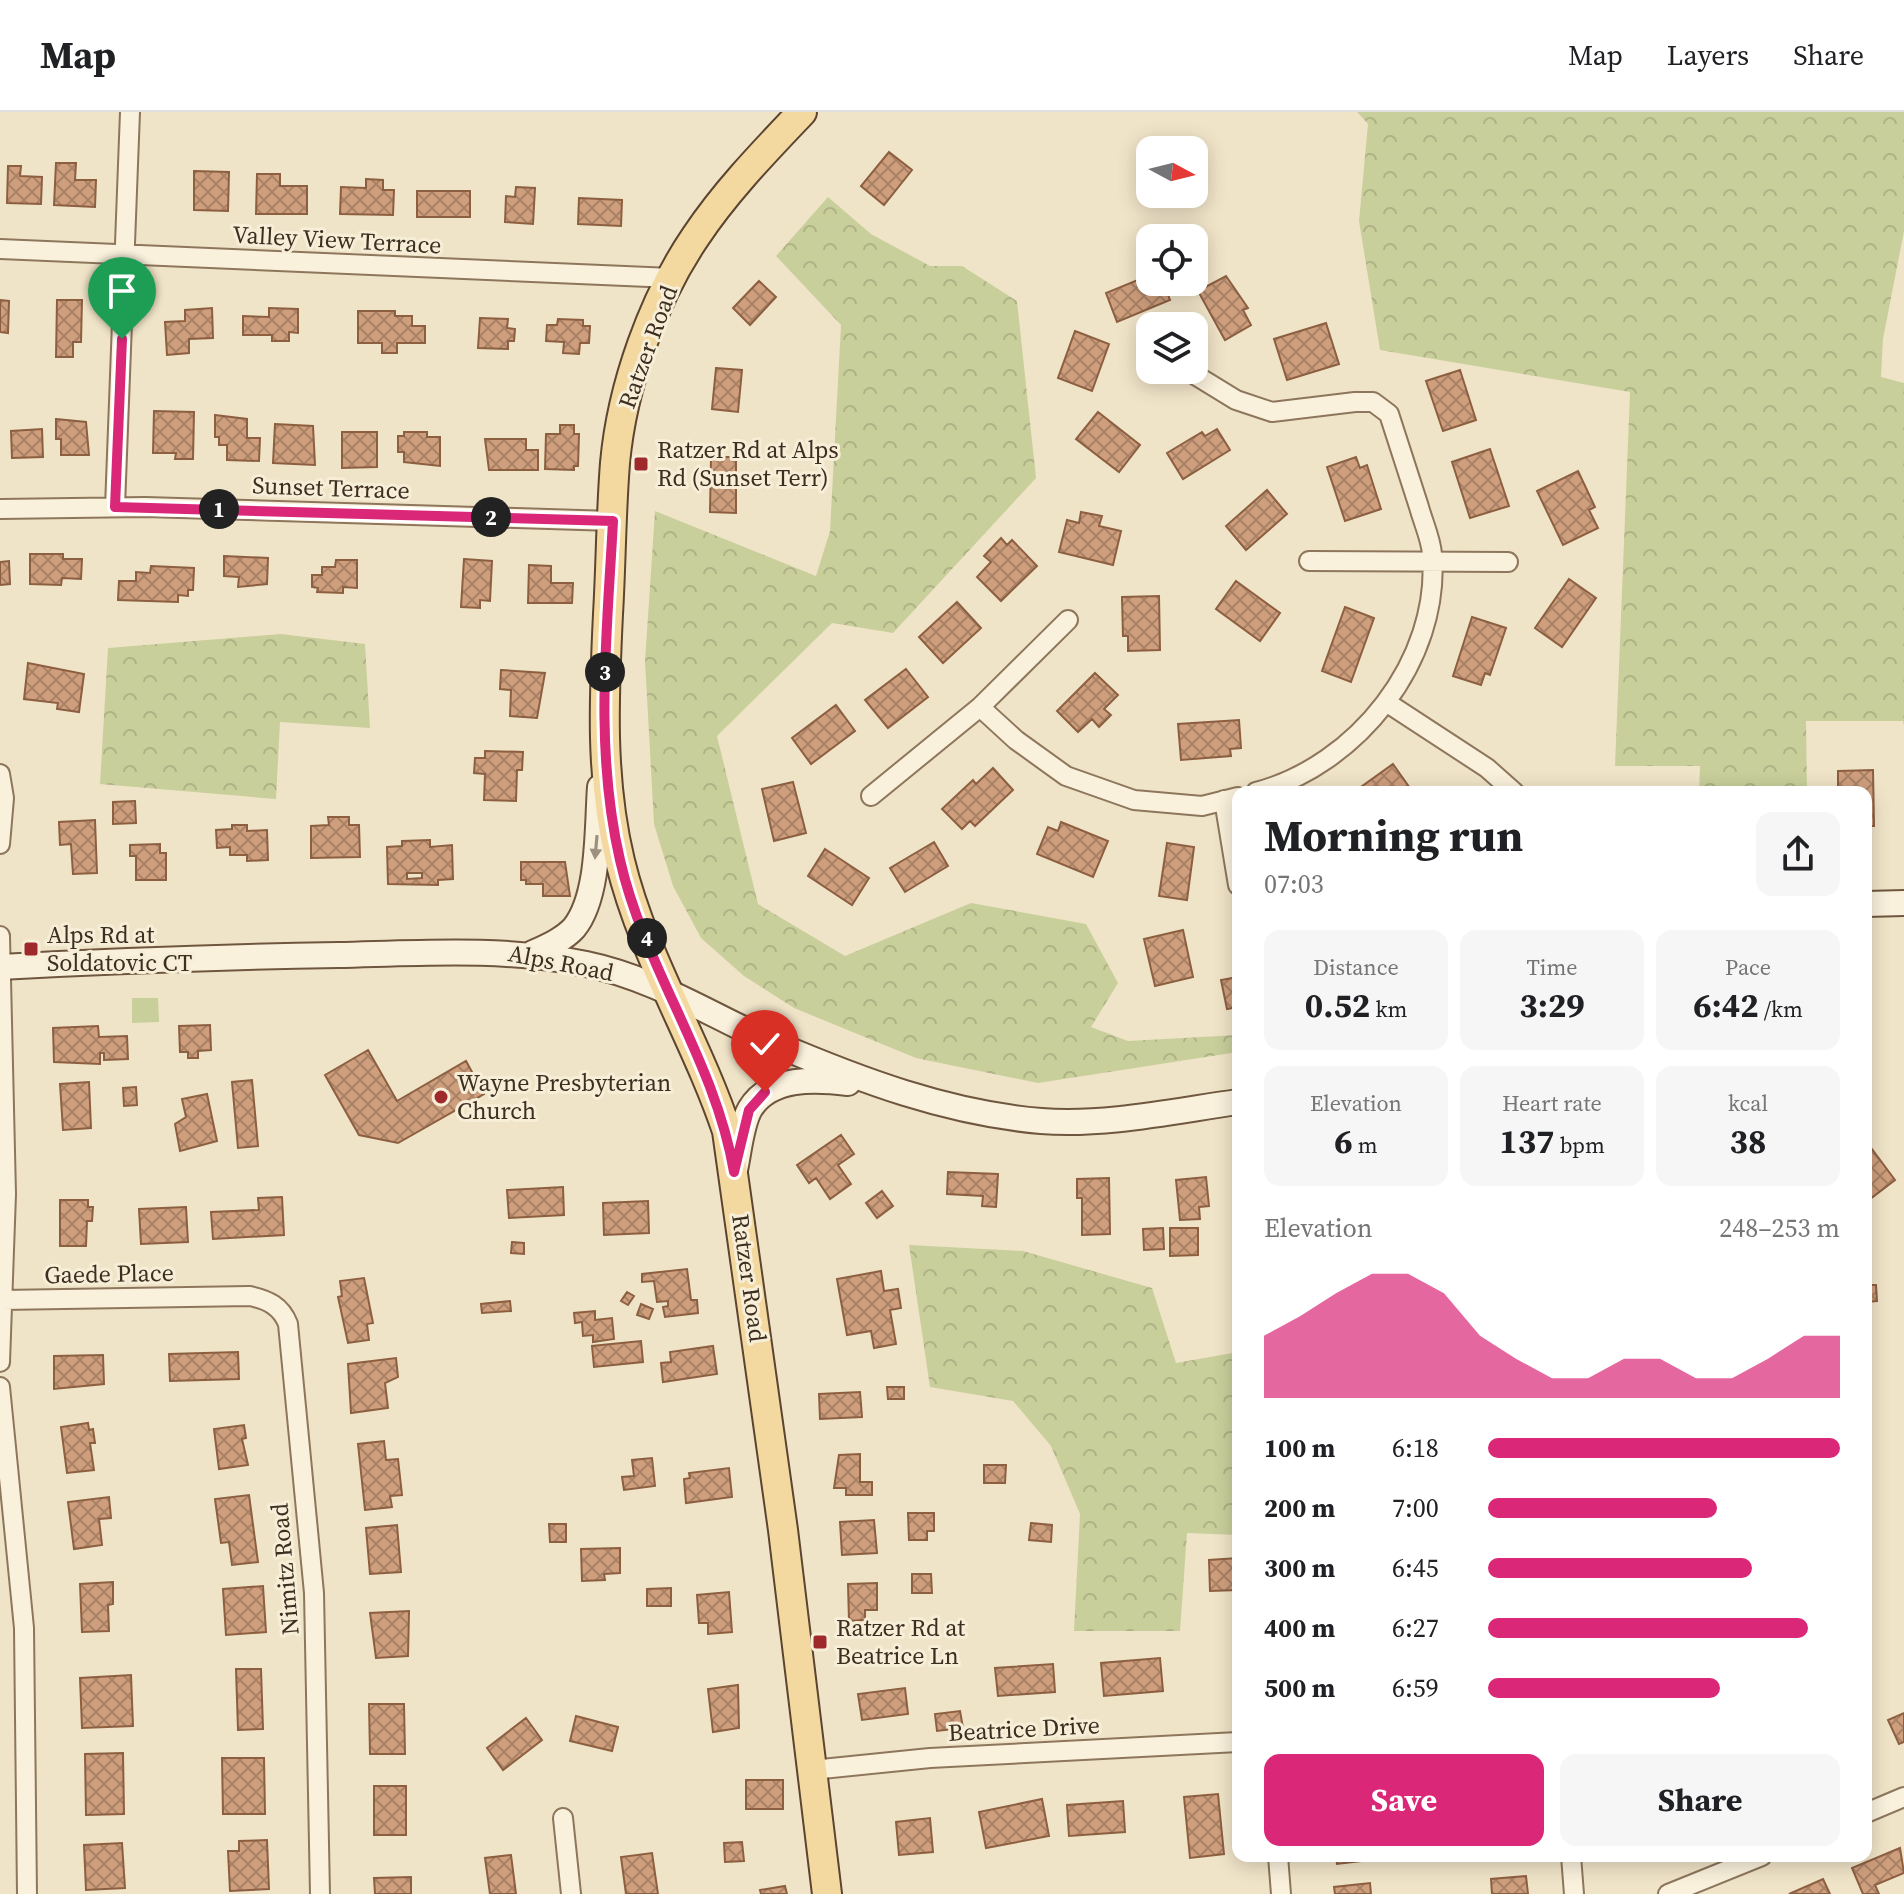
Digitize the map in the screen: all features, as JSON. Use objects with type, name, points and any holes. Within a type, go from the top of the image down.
[{"type":"main road","name":"Ratzer Road","points":[[802,112],[708,218],[672,278],[651,326],[625,407],[615,461],[602,741],[620,861],[664,987],[707,1071],[727,1131],[827,1894]]},
{"type":"main road","points":[[531,954],[573,929],[585,909],[596,853],[602,741]]},
{"type":"main road","points":[[1872,904],[1904,903]]},
{"type":"main road","name":"Alps Road","points":[[1,967],[81,961],[471,951],[531,954],[589,964],[664,987],[751,1033],[880,1087],[974,1111],[1043,1121],[1106,1120],[1232,1103]]},
{"type":"main road","points":[[734,1172],[749,1110],[765,1092],[791,1082],[820,1080],[880,1087]]},
{"type":"street","points":[[115,507],[130,112]]},
{"type":"street","name":"Valley View Terrace","points":[[0,249],[672,278]]},
{"type":"street","points":[[1208,383],[1236,400],[1272,412],[1373,402],[1389,414],[1433,562],[1431,594],[1419,648],[1386,702],[1336,755],[1269,786]]},
{"type":"street","name":"Sunset Terrace","points":[[0,509],[115,507],[613,521]]},
{"type":"street","points":[[1309,561],[1508,562]]},
{"type":"street","points":[[871,796],[980,707],[1068,620]]},
{"type":"street","points":[[1386,702],[1487,768],[1507,786]]},
{"type":"street","points":[[980,707],[1016,740],[1066,776],[1134,800],[1202,806],[1231,798]]},
{"type":"street","points":[[0,774],[4,798],[0,844]]},
{"type":"street","points":[[0,936],[6,1194],[0,1362]]},
{"type":"street","name":"Gaede Place","points":[[2,1300],[216,1296]]},
{"type":"street","name":"Nimitz Road","points":[[216,1296],[264,1299],[284,1314],[288,1324],[314,1606],[320,1894]]},
{"type":"street","points":[[0,1387],[24,1628],[27,1894]]},
{"type":"street","points":[[0,1579],[20,1577]]},
{"type":"street","name":"Beatrice Drive","points":[[812,1770],[930,1758],[1232,1742]]},
{"type":"street","points":[[1872,1810],[1904,1797]]},
{"type":"street","points":[[563,1818],[571,1894]]},
{"type":"street","points":[[1278,1862],[1281,1894]]},
{"type":"street","points":[[1571,1862],[1574,1894]]},
{"type":"street","points":[[1668,1894],[1747,1862]]},
{"type":"green space","points":[[1357,112],[1904,112],[1904,231],[1883,339],[1881,377],[1904,383],[1904,726],[1903,721],[1806,721],[1807,786],[1699,786],[1700,766],[1615,766],[1630,392],[1380,350],[1359,221],[1368,124]]},
{"type":"green space","points":[[828,197],[871,234],[930,266],[962,266],[1017,301],[1036,478],[893,633],[832,623],[717,736],[758,904],[845,956],[971,903],[1086,924],[1118,983],[1091,1027],[1128,1041],[1232,1035],[1232,1053],[1038,1083],[916,1058],[794,1008],[744,976],[701,938],[673,886],[654,824],[645,661],[655,511],[816,576],[830,531],[841,325],[776,256]]},
{"type":"green space","points":[[281,634],[365,644],[370,728],[280,722],[276,799],[100,784],[108,648]]},
{"type":"green space","points":[[132,998],[158,998],[159,1022],[132,1023]]},
{"type":"green space","points":[[909,1245],[1023,1251],[1152,1288],[1176,1363],[1232,1353],[1232,1535],[1187,1533],[1180,1631],[1074,1631],[1080,1514],[1051,1446],[1013,1401],[930,1387]]},
{"type":"building","points":[[889,152],[912,170],[884,205],[861,186]]},
{"type":"building","points":[[56,163],[76,163],[75,180],[96,180],[95,207],[54,205]]},
{"type":"building","points":[[8,166],[21,166],[20,176],[42,177],[41,204],[7,203]]},
{"type":"building","points":[[194,171],[229,172],[228,211],[194,210]]},
{"type":"building","points":[[257,174],[280,174],[280,186],[307,186],[307,214],[256,214]]},
{"type":"building","points":[[366,179],[383,180],[383,190],[394,190],[393,215],[340,214],[341,187],[366,188]]},
{"type":"building","points":[[516,187],[535,188],[533,224],[505,222],[506,196],[515,197]]},
{"type":"building","points":[[417,191],[470,191],[470,217],[417,217]]},
{"type":"building","points":[[579,198],[622,200],[621,226],[578,224]]},
{"type":"building","points":[[1226,276],[1248,308],[1243,310],[1251,325],[1225,340],[1201,296],[1208,296],[1208,286]]},
{"type":"building","points":[[759,281],[776,297],[750,325],[733,308]]},
{"type":"building","points":[[1136,281],[1136,296],[1168,296],[1170,300],[1117,322],[1106,293]]},
{"type":"building","points":[[0,300],[9,301],[8,333],[0,332]]},
{"type":"building","points":[[57,300],[82,300],[81,342],[73,342],[73,357],[56,357]]},
{"type":"building","points":[[212,308],[213,338],[189,339],[189,353],[167,355],[165,322],[185,321],[185,310]]},
{"type":"building","points":[[269,308],[298,309],[298,333],[289,332],[289,341],[272,341],[272,335],[243,335],[243,316],[269,317]]},
{"type":"building","points":[[358,311],[395,311],[395,316],[412,316],[412,326],[425,326],[425,343],[397,343],[397,353],[382,353],[382,343],[358,343]]},
{"type":"building","points":[[480,318],[508,319],[507,328],[515,329],[514,341],[508,341],[508,349],[478,348]]},
{"type":"building","points":[[558,319],[583,320],[583,326],[590,326],[589,343],[580,343],[579,354],[563,353],[564,342],[546,341],[547,325],[557,325]]},
{"type":"building","points":[[1326,323],[1339,364],[1287,380],[1274,339]]},
{"type":"building","points":[[1075,331],[1109,344],[1092,391],[1058,378]]},
{"type":"building","points":[[716,368],[742,370],[738,412],[712,409]]},
{"type":"building","points":[[1460,370],[1476,420],[1443,431],[1426,381]]},
{"type":"building","points":[[154,411],[194,412],[193,459],[175,459],[176,453],[153,453]]},
{"type":"building","points":[[1098,412],[1140,445],[1119,472],[1076,439]]},
{"type":"building","points":[[215,415],[247,419],[247,438],[260,438],[259,461],[227,460],[227,445],[219,445],[219,437],[215,437]]},
{"type":"building","points":[[56,419],[86,422],[89,455],[61,455],[61,439],[56,439]]},
{"type":"building","points":[[275,424],[313,426],[315,465],[273,463]]},
{"type":"building","points":[[560,425],[574,425],[574,434],[579,434],[578,466],[574,466],[574,470],[545,469],[546,434],[560,434]]},
{"type":"building","points":[[42,429],[43,457],[12,458],[11,431]]},
{"type":"building","points":[[1217,429],[1230,450],[1183,479],[1167,453],[1202,432],[1205,436]]},
{"type":"building","points":[[342,432],[377,432],[377,467],[342,468]]},
{"type":"building","points":[[404,432],[427,432],[427,437],[440,437],[440,466],[404,462],[404,452],[398,452],[398,436],[404,436]]},
{"type":"building","points":[[485,439],[526,439],[526,450],[538,450],[538,470],[489,470]]},
{"type":"building","points":[[1490,449],[1509,506],[1470,518],[1452,462]]},
{"type":"building","points":[[711,457],[736,457],[736,513],[710,512]]},
{"type":"building","points":[[1356,457],[1360,468],[1367,465],[1381,509],[1345,521],[1327,467]]},
{"type":"building","points":[[1578,471],[1595,507],[1589,510],[1598,528],[1563,545],[1537,491]]},
{"type":"building","points":[[1267,490],[1287,514],[1246,550],[1226,526]]},
{"type":"building","points":[[1081,512],[1102,516],[1099,526],[1121,531],[1113,565],[1059,552],[1067,520],[1079,523]]},
{"type":"building","points":[[1001,538],[1007,545],[1012,540],[1037,566],[1001,601],[977,577],[991,562],[984,556]]},
{"type":"building","points":[[30,554],[63,554],[63,559],[82,559],[81,579],[62,578],[61,585],[30,584]]},
{"type":"building","points":[[224,556],[268,558],[267,584],[238,587],[239,577],[224,576]]},
{"type":"building","points":[[464,559],[492,561],[490,601],[480,600],[480,608],[461,607]]},
{"type":"building","points":[[336,560],[357,560],[357,588],[343,587],[343,593],[317,592],[318,588],[312,587],[312,575],[322,575],[322,567],[335,567]]},
{"type":"building","points":[[9,561],[10,584],[0,585],[0,562]]},
{"type":"building","points":[[529,565],[551,566],[551,583],[573,583],[572,603],[528,603]]},
{"type":"building","points":[[151,566],[194,568],[193,590],[188,590],[188,596],[178,595],[178,602],[118,600],[119,581],[136,581],[136,572],[150,573]]},
{"type":"building","points":[[1569,579],[1596,598],[1562,647],[1535,628]]},
{"type":"building","points":[[1236,581],[1280,613],[1260,641],[1216,609]]},
{"type":"building","points":[[1159,596],[1160,650],[1128,651],[1128,636],[1123,636],[1122,597]]},
{"type":"building","points":[[957,602],[981,628],[943,663],[919,637]]},
{"type":"building","points":[[1345,607],[1374,618],[1351,682],[1322,671]]},
{"type":"building","points":[[1472,617],[1506,628],[1490,675],[1485,673],[1481,685],[1453,676]]},
{"type":"building","points":[[28,663],[84,674],[79,712],[57,709],[58,703],[24,699]]},
{"type":"building","points":[[906,669],[928,697],[888,728],[865,700]]},
{"type":"building","points":[[501,670],[545,673],[537,718],[510,716],[511,690],[500,689]]},
{"type":"building","points":[[1095,673],[1118,695],[1104,709],[1111,715],[1099,727],[1092,719],[1078,732],[1057,711]]},
{"type":"building","points":[[836,705],[855,731],[811,764],[792,738]]},
{"type":"building","points":[[1239,720],[1241,748],[1230,749],[1231,756],[1181,760],[1178,724]]},
{"type":"building","points":[[485,751],[523,752],[522,770],[517,770],[516,801],[484,800],[485,774],[474,773],[475,758],[485,758]]},
{"type":"building","points":[[1393,764],[1408,786],[1362,786]]},
{"type":"building","points":[[993,768],[1013,790],[975,826],[970,821],[962,829],[942,809],[973,780],[976,784]]},
{"type":"building","points":[[1873,770],[1874,826],[1872,786],[1838,786],[1838,771]]},
{"type":"building","points":[[793,782],[806,833],[774,841],[762,789]]},
{"type":"building","points":[[135,801],[136,823],[113,824],[113,802]]},
{"type":"building","points":[[328,817],[349,817],[349,825],[359,825],[360,857],[311,858],[311,826],[329,825]]},
{"type":"building","points":[[95,820],[97,873],[73,874],[71,844],[60,845],[59,822]]},
{"type":"building","points":[[1061,822],[1108,841],[1093,877],[1037,854],[1048,827],[1058,831]]},
{"type":"building","points":[[232,825],[247,825],[247,831],[267,830],[268,860],[247,861],[247,855],[230,855],[230,847],[217,848],[216,830],[232,829]]},
{"type":"building","points":[[430,840],[430,847],[452,845],[453,879],[438,880],[438,885],[388,884],[387,847],[402,846],[402,841]],"holes":[[[407,873],[422,873],[422,878],[407,879]]]},
{"type":"building","points":[[934,842],[948,866],[905,892],[890,868]]},
{"type":"building","points":[[1167,843],[1194,847],[1187,900],[1159,896]]},
{"type":"building","points":[[160,844],[160,853],[166,853],[166,880],[136,880],[136,856],[130,856],[130,845]]},
{"type":"building","points":[[825,849],[869,878],[852,905],[808,876]]},
{"type":"building","points":[[521,862],[565,862],[570,896],[543,896],[543,884],[526,884],[526,880],[521,880]]},
{"type":"building","points":[[1183,930],[1193,977],[1155,986],[1144,939]]},
{"type":"building","points":[[1232,978],[1232,1008],[1227,1009],[1221,980]]},
{"type":"building","points":[[210,1025],[211,1050],[198,1051],[198,1058],[188,1058],[188,1052],[180,1052],[179,1026]]},
{"type":"building","points":[[98,1026],[99,1037],[127,1036],[128,1059],[104,1060],[104,1053],[100,1053],[100,1064],[54,1062],[53,1028]]},
{"type":"building","name":"Wayne Presbyterian Church","points":[[368,1050],[397,1101],[466,1061],[484,1094],[398,1143],[359,1135],[325,1075]]},
{"type":"building","points":[[252,1080],[258,1146],[238,1148],[232,1082]]},
{"type":"building","points":[[89,1082],[91,1128],[63,1130],[60,1084]]},
{"type":"building","points":[[136,1087],[137,1105],[124,1106],[123,1088]]},
{"type":"building","points":[[207,1094],[217,1141],[180,1151],[175,1124],[186,1117],[182,1099]]},
{"type":"building","points":[[841,1135],[854,1154],[838,1165],[851,1184],[830,1199],[816,1178],[809,1183],[797,1165]]},
{"type":"building","points":[[1872,1149],[1895,1180],[1872,1197]]},
{"type":"building","points":[[948,1172],[998,1174],[996,1207],[982,1206],[983,1196],[947,1194]]},
{"type":"building","points":[[1206,1177],[1209,1206],[1199,1207],[1200,1219],[1180,1220],[1176,1180]]},
{"type":"building","points":[[1109,1178],[1110,1234],[1082,1235],[1082,1198],[1077,1198],[1077,1179]]},
{"type":"building","points":[[563,1187],[564,1215],[509,1218],[507,1190]]},
{"type":"building","points":[[882,1191],[893,1206],[877,1218],[866,1203]]},
{"type":"building","points":[[282,1197],[284,1235],[213,1239],[211,1212],[259,1210],[258,1198]]},
{"type":"building","points":[[60,1200],[88,1200],[88,1207],[93,1207],[92,1221],[87,1221],[86,1246],[60,1246]]},
{"type":"building","points":[[648,1201],[649,1233],[604,1235],[603,1203]]},
{"type":"building","points":[[186,1207],[188,1242],[141,1244],[139,1209]]},
{"type":"building","points":[[1163,1228],[1164,1249],[1144,1250],[1143,1229]]},
{"type":"building","points":[[1170,1228],[1198,1228],[1198,1255],[1170,1256]]},
{"type":"building","points":[[512,1242],[524,1243],[524,1254],[511,1253]]},
{"type":"building","points":[[687,1269],[691,1300],[697,1300],[698,1313],[665,1317],[663,1307],[668,1306],[668,1301],[657,1302],[654,1281],[642,1282],[642,1274]]},
{"type":"building","points":[[881,1271],[884,1291],[898,1289],[901,1308],[890,1310],[896,1344],[874,1348],[871,1331],[847,1335],[837,1279]]},
{"type":"building","points":[[364,1278],[373,1323],[367,1324],[369,1340],[348,1343],[338,1297],[342,1296],[340,1281]]},
{"type":"building","points":[[1872,1285],[1876,1285],[1877,1301],[1872,1301]]},
{"type":"building","points":[[627,1292],[634,1296],[628,1305],[621,1301]]},
{"type":"building","points":[[510,1301],[511,1311],[482,1313],[481,1304]]},
{"type":"building","points":[[641,1304],[653,1309],[649,1319],[637,1315]]},
{"type":"building","points":[[595,1311],[595,1320],[612,1318],[614,1339],[593,1342],[593,1335],[583,1336],[582,1322],[575,1323],[574,1313]]},
{"type":"building","points":[[641,1341],[643,1362],[594,1367],[592,1346]]},
{"type":"building","points":[[713,1346],[717,1374],[663,1382],[661,1363],[671,1362],[670,1352]]},
{"type":"building","points":[[238,1352],[239,1379],[170,1381],[169,1354]]},
{"type":"building","points":[[103,1355],[104,1384],[54,1389],[54,1356]]},
{"type":"building","points":[[396,1358],[398,1377],[385,1383],[388,1408],[351,1413],[348,1364]]},
{"type":"building","points":[[887,1387],[904,1387],[904,1399],[888,1399]]},
{"type":"building","points":[[860,1392],[862,1417],[820,1419],[819,1394]]},
{"type":"building","points":[[88,1423],[89,1430],[93,1429],[95,1443],[90,1443],[94,1470],[67,1473],[61,1427]]},
{"type":"building","points":[[244,1425],[246,1438],[242,1439],[248,1465],[219,1469],[214,1429]]},
{"type":"building","points":[[384,1441],[386,1460],[398,1459],[402,1495],[390,1496],[392,1507],[365,1510],[358,1444]]},
{"type":"building","points":[[860,1454],[860,1482],[872,1482],[872,1495],[846,1495],[846,1488],[834,1488],[839,1455]]},
{"type":"building","points":[[652,1458],[655,1486],[624,1490],[622,1477],[634,1476],[632,1460]]},
{"type":"building","points":[[984,1465],[1006,1465],[1005,1483],[984,1483]]},
{"type":"building","points":[[729,1468],[732,1497],[686,1503],[684,1479],[690,1478],[689,1473]]},
{"type":"building","points":[[249,1495],[258,1562],[232,1565],[229,1542],[221,1543],[215,1499]]},
{"type":"building","points":[[109,1497],[111,1518],[99,1519],[102,1545],[74,1549],[68,1502]]},
{"type":"building","points":[[908,1513],[934,1513],[934,1531],[927,1531],[927,1540],[909,1540]]},
{"type":"building","points":[[874,1520],[877,1553],[842,1555],[840,1522]]},
{"type":"building","points":[[1031,1523],[1052,1525],[1051,1542],[1029,1540]]},
{"type":"building","points":[[549,1524],[566,1524],[566,1542],[550,1542]]},
{"type":"building","points":[[397,1525],[401,1572],[370,1574],[366,1528]]},
{"type":"building","points":[[620,1548],[620,1573],[604,1574],[605,1580],[582,1581],[581,1549]]},
{"type":"building","points":[[1232,1558],[1232,1590],[1210,1591],[1209,1560]]},
{"type":"building","points":[[912,1574],[931,1574],[932,1593],[912,1593]]},
{"type":"building","points":[[113,1582],[113,1604],[108,1605],[109,1631],[82,1632],[80,1584]]},
{"type":"building","points":[[877,1583],[877,1610],[865,1610],[865,1620],[849,1621],[848,1584]]},
{"type":"building","points":[[263,1586],[266,1632],[226,1635],[223,1589]]},
{"type":"building","points":[[671,1588],[671,1606],[647,1606],[647,1589]]},
{"type":"building","points":[[729,1592],[732,1632],[708,1634],[708,1623],[699,1623],[697,1595]]},
{"type":"building","points":[[409,1611],[408,1656],[376,1658],[370,1613]]},
{"type":"building","points":[[1160,1658],[1163,1691],[1104,1696],[1101,1663]]},
{"type":"building","points":[[1053,1664],[1055,1692],[998,1696],[995,1668]]},
{"type":"building","points":[[236,1669],[261,1669],[263,1729],[238,1730]]},
{"type":"building","points":[[131,1675],[133,1726],[82,1728],[80,1678]]},
{"type":"building","points":[[738,1685],[739,1728],[713,1732],[708,1689]]},
{"type":"building","points":[[905,1688],[908,1714],[862,1720],[858,1694]]},
{"type":"building","points":[[369,1704],[404,1704],[405,1754],[370,1754]]},
{"type":"building","points":[[960,1711],[963,1728],[937,1731],[935,1714]]},
{"type":"building","points":[[1904,1713],[1904,1742],[1899,1744],[1888,1720]]},
{"type":"building","points":[[576,1716],[618,1727],[612,1751],[570,1741]]},
{"type":"building","points":[[526,1718],[542,1740],[503,1770],[487,1748]]},
{"type":"building","points":[[123,1753],[124,1814],[86,1815],[85,1754]]},
{"type":"building","points":[[222,1758],[264,1758],[265,1814],[223,1814]]},
{"type":"building","points":[[746,1780],[783,1780],[783,1809],[746,1809]]},
{"type":"building","points":[[374,1786],[406,1786],[406,1835],[374,1835]]},
{"type":"building","points":[[1218,1794],[1224,1854],[1190,1858],[1184,1797]]},
{"type":"building","points":[[1042,1799],[1049,1836],[986,1848],[979,1812]]},
{"type":"building","points":[[1123,1801],[1125,1832],[1069,1836],[1067,1805]]},
{"type":"building","points":[[930,1818],[933,1852],[899,1855],[896,1822]]},
{"type":"building","points":[[267,1840],[269,1889],[230,1891],[228,1851],[239,1851],[239,1841]]},
{"type":"building","points":[[742,1842],[744,1861],[725,1862],[724,1843]]},
{"type":"building","points":[[122,1843],[125,1888],[86,1890],[84,1845]]},
{"type":"building","points":[[1900,1848],[1904,1873],[1875,1885],[1879,1894],[1863,1894],[1852,1868]]},
{"type":"building","points":[[652,1853],[658,1894],[626,1894],[621,1857]]},
{"type":"building","points":[[511,1855],[516,1894],[490,1894],[485,1858]]},
{"type":"building","points":[[1526,1876],[1528,1894],[1492,1894],[1491,1879]]},
{"type":"building","points":[[411,1877],[411,1894],[375,1894],[374,1878]]},
{"type":"building","points":[[1823,1879],[1830,1894],[1789,1894]]},
{"type":"building","points":[[1370,1883],[1371,1894],[1335,1894],[1334,1887]]},
{"type":"building","points":[[785,1886],[787,1894],[761,1894],[760,1890]]},
{"type":"place","name":"Ratzer Rd at Alps Rd (Sunset Terr)","points":[[641,464]]},
{"type":"place","name":"Alps Rd at Soldatovic CT","points":[[31,949]]},
{"type":"place","name":"Wayne Presbyterian Church","points":[[441,1097]]},
{"type":"place","name":"Ratzer Rd at Beatrice Ln","points":[[820,1642]]},
{"type":"route","points":[[122,339],[115,507],[613,521],[602,741],[620,861],[664,987],[707,1071],[727,1131],[734,1172],[749,1110],[765,1092]]}]
